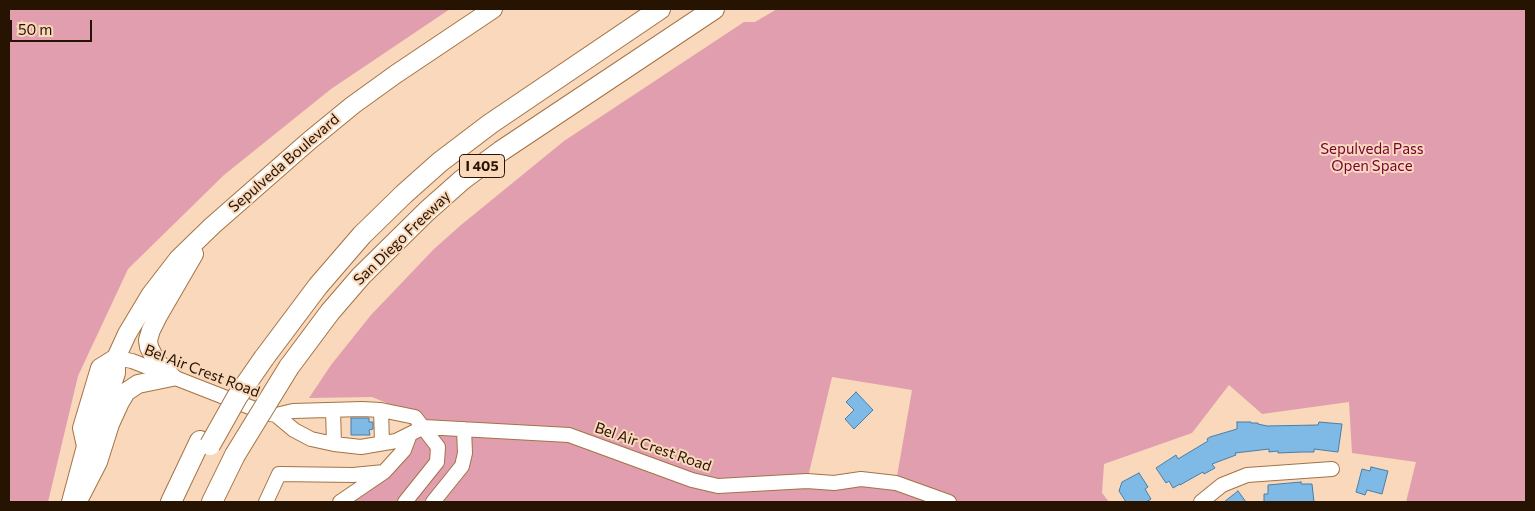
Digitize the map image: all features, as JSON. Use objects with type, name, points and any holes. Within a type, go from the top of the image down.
[{"type":"highway","name":"I 405","points":[[171,502],[205,443],[229,390],[258,356],[282,312],[346,235],[405,176],[485,111],[637,9]]},
{"type":"highway","points":[[258,356],[362,235],[433,168],[490,124],[660,9]]},
{"type":"highway","name":"San Diego Freeway","points":[[212,502],[249,430],[315,331],[360,276],[420,217],[455,186],[501,151],[714,9]]},
{"type":"highway","points":[[185,502],[205,443]]},
{"type":"main road","name":"Sepulveda Boulevard","points":[[116,358],[139,314],[163,277],[178,259],[212,226],[353,104],[493,9]]},
{"type":"main road","points":[[172,377],[156,361],[149,347],[151,330],[185,268],[212,226]]},
{"type":"main road","points":[[71,502],[86,446],[97,430],[116,373],[116,358]]},
{"type":"main road","points":[[78,502],[98,462],[105,445],[110,424],[126,392],[138,384],[172,377]]},
{"type":"street","name":"Bel Air Crest Road","points":[[116,358],[132,361],[265,413],[276,415],[293,411],[362,408],[416,417],[438,447],[437,462],[405,502]]},
{"type":"street","points":[[333,410],[334,444]]},
{"type":"street","points":[[381,410],[382,443]]},
{"type":"street","name":"Bel Air Crest Road","points":[[276,415],[294,430],[311,439],[334,444],[361,447],[396,441],[424,427],[569,435],[692,480],[718,486],[807,482],[834,483],[861,479],[896,483],[949,502]]},
{"type":"street","points":[[433,502],[462,466],[465,453],[464,429]]},
{"type":"street","points":[[340,502],[384,472],[404,450],[410,434]]},
{"type":"street","points":[[1201,502],[1222,484],[1247,475],[1332,469]]},
{"type":"street","points":[[266,502],[279,474],[353,475],[384,472]]},
{"type":"green space","points":[[9,9],[450,9],[331,89],[224,175],[128,269],[78,376],[48,502],[9,502]]},
{"type":"green space","name":"Sepulveda Pass Open Space","points":[[777,9],[1526,9],[1526,502],[1406,502],[1416,462],[1352,453],[1349,402],[1262,414],[1229,385],[1192,433],[1104,464],[1102,493],[1109,502],[354,502],[410,447],[409,412],[372,397],[309,398],[331,365],[371,315],[434,249],[564,141],[744,22],[755,22]],"holes":[[[832,377],[912,390],[896,482],[807,481]]]},
{"type":"building","points":[[856,392],[873,410],[854,429],[845,419],[854,410],[846,402]]},
{"type":"building","points":[[351,418],[369,418],[369,422],[373,422],[373,429],[369,430],[370,435],[351,435]]},
{"type":"building","points":[[1237,422],[1251,422],[1267,426],[1318,425],[1319,422],[1342,424],[1338,452],[1314,449],[1314,452],[1278,453],[1278,451],[1269,452],[1269,449],[1235,453],[1236,455],[1212,464],[1215,468],[1204,474],[1203,472],[1180,485],[1173,488],[1169,481],[1166,483],[1156,468],[1176,455],[1178,459],[1208,441],[1207,439],[1210,437],[1237,429]]},
{"type":"building","points":[[1371,467],[1388,471],[1382,494],[1367,490],[1365,495],[1356,492],[1362,469],[1370,471]]},
{"type":"building","points":[[1139,473],[1148,487],[1145,489],[1151,499],[1146,502],[1126,502],[1119,491],[1122,482]]},
{"type":"building","points":[[1301,482],[1301,484],[1312,484],[1314,502],[1264,502],[1264,494],[1268,494],[1268,485]]},
{"type":"building","points":[[1238,491],[1246,502],[1224,502]]}]
